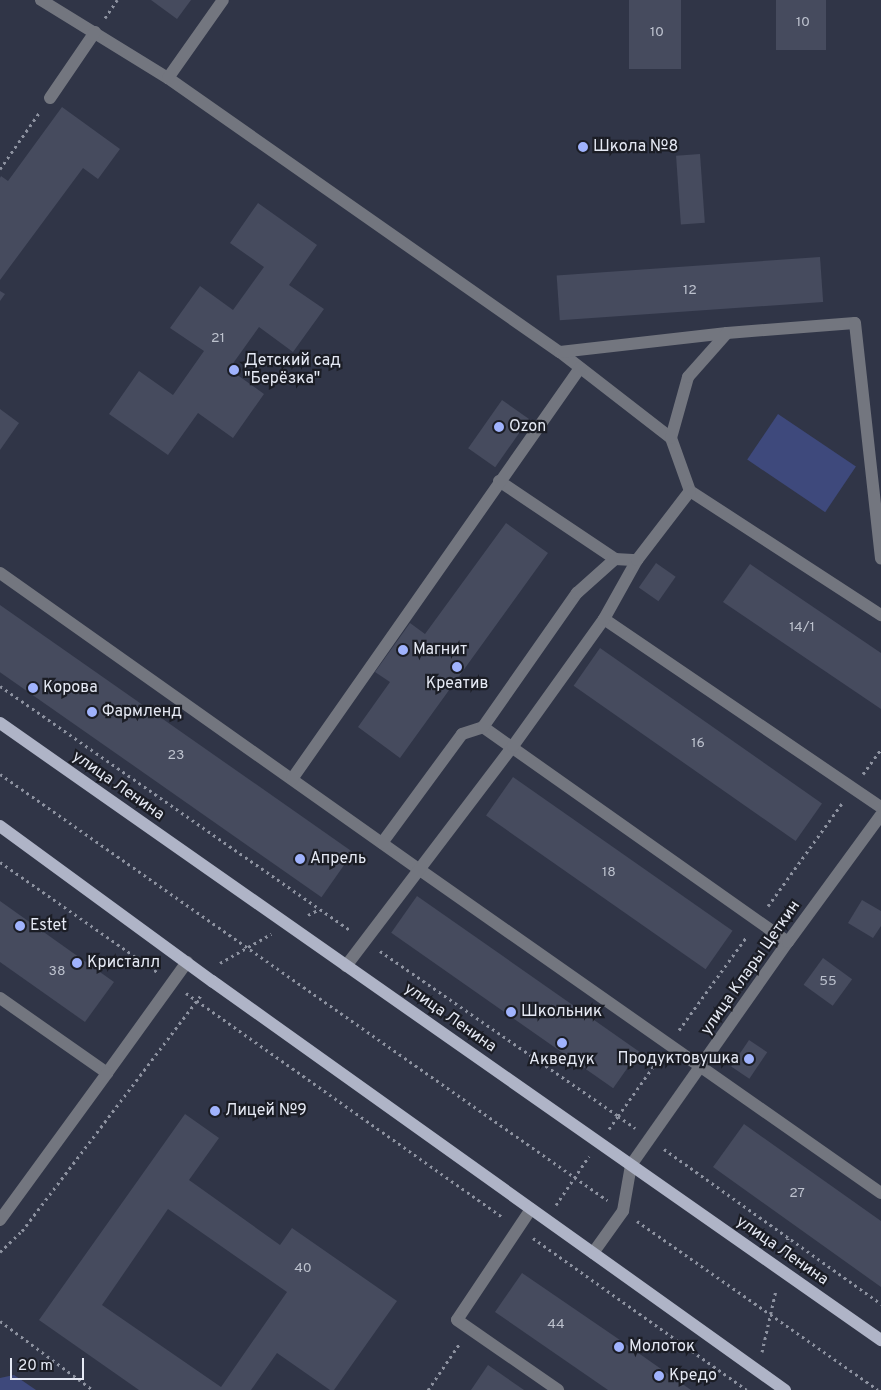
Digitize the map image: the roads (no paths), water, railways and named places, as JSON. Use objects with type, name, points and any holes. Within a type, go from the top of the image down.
[{"type":"main road","name":"улица Ленина","points":[[0,723],[881,1340]]},
{"type":"main road","points":[[0,826],[207,977],[785,1390]]},
{"type":"street","points":[[41,0],[168,78],[560,352],[671,438],[690,491],[881,615]]},
{"type":"street","points":[[168,78],[223,0]]},
{"type":"street","points":[[50,98],[95,32]]},
{"type":"street","points":[[560,352],[727,333],[856,323],[881,559]]},
{"type":"street","points":[[671,438],[688,377],[727,333]]},
{"type":"street","points":[[292,779],[580,368]]},
{"type":"street","points":[[500,481],[615,559],[637,560]]},
{"type":"street","points":[[346,966],[513,746],[604,619],[637,560],[690,491]]},
{"type":"street","points":[[382,843],[462,734],[483,727],[577,593],[615,559]]},
{"type":"street","points":[[0,573],[420,870],[881,1192]]},
{"type":"street","points":[[604,619],[881,807]]},
{"type":"street","points":[[483,727],[513,746],[788,942]]},
{"type":"street","name":"улица Клары Цеткин","points":[[631,1165],[788,942],[881,815]]},
{"type":"street","points":[[0,1220],[188,962]]},
{"type":"street","points":[[0,998],[107,1073]]},
{"type":"street","points":[[593,1253],[623,1212],[631,1165]]},
{"type":"street","points":[[531,1208],[457,1320],[555,1389]]},
{"type":"place","name":"Школа №8","points":[[583,147]]},
{"type":"place","name":"Детский сад \"Берёзка\"","points":[[234,370]]},
{"type":"place","name":"Ozon","points":[[499,427]]},
{"type":"place","name":"Магнит","points":[[403,650]]},
{"type":"place","name":"Креатив","points":[[457,667]]},
{"type":"place","name":"Корова","points":[[33,688]]},
{"type":"place","name":"Фармленд","points":[[92,712]]},
{"type":"place","name":"Апрель","points":[[300,859]]},
{"type":"place","name":"Estet","points":[[20,926]]},
{"type":"place","name":"Кристалл","points":[[77,963]]},
{"type":"place","name":"Школьник","points":[[511,1012]]},
{"type":"place","name":"Акведук","points":[[562,1043]]},
{"type":"place","name":"Продуктовушка","points":[[749,1059]]},
{"type":"place","name":"Лицей №9","points":[[215,1111]]},
{"type":"place","name":"Молоток","points":[[619,1347]]},
{"type":"place","name":"Кредо","points":[[659,1376]]}]
